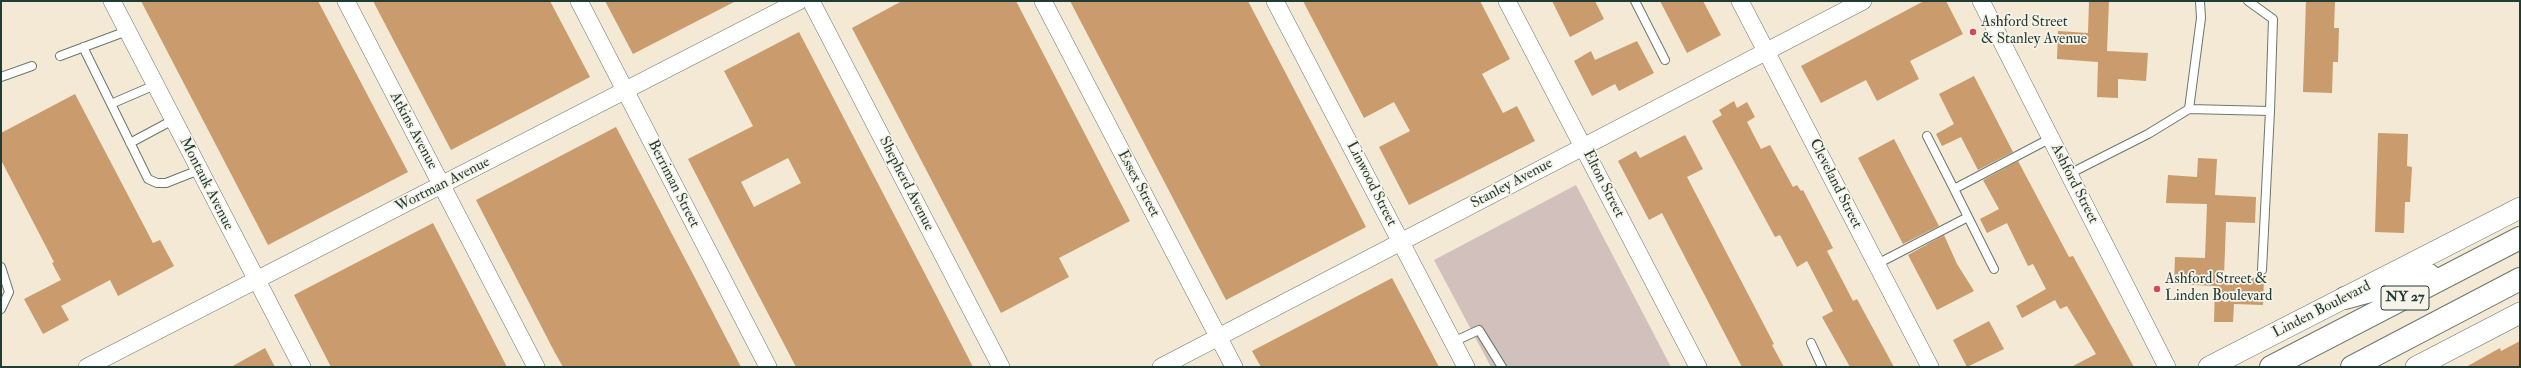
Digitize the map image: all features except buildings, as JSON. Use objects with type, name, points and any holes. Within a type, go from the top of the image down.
[{"type":"highway","name":"Linden Boulevard","points":[[2271,367],[2520,238]]},
{"type":"highway","points":[[2345,298],[2473,263]]},
{"type":"highway","name":"NY 27","points":[[2352,367],[2520,279]]},
{"type":"highway","points":[[2373,367],[2411,336]]},
{"type":"street","name":"Montauk Avenue","points":[[112,1],[302,367]]},
{"type":"street","name":"Atkins Avenue","points":[[346,1],[536,367]]},
{"type":"street","name":"Berriman Street","points":[[578,1],[768,367]]},
{"type":"street","name":"Wortman Avenue","points":[[87,367],[442,186],[799,1]]},
{"type":"street","name":"Shepherd Avenue","points":[[811,1],[1001,367]]},
{"type":"street","name":"Essex Street","points":[[1043,1],[1234,367]]},
{"type":"street","name":"Linwood Street","points":[[1275,1],[1466,367]]},
{"type":"street","name":"Elton Street","points":[[1507,1],[1698,367]]},
{"type":"street","name":"Cleveland Street","points":[[1740,1],[1930,367]]},
{"type":"street","name":"Stanley Avenue","points":[[1161,367],[1863,1]]},
{"type":"street","name":"Ashford Street","points":[[1981,1],[2167,367]]},
{"type":"street","name":"Linden Boulevard","points":[[2209,367],[2520,208]]},
{"type":"street","points":[[2416,367],[2520,313]]},
{"type":"lane","points":[[1635,1],[1665,60]]},
{"type":"lane","points":[[2188,109],[2201,18],[2200,1]]},
{"type":"lane","points":[[2248,1],[2273,19],[2262,270]]},
{"type":"lane","points":[[60,56],[127,31]]},
{"type":"lane","points":[[83,47],[148,179],[157,184],[166,183],[199,170]]},
{"type":"lane","points":[[1,77],[32,66]]},
{"type":"lane","points":[[111,104],[156,85]]},
{"type":"lane","points":[[2069,174],[2148,134],[2188,109],[2270,110]]},
{"type":"lane","points":[[130,143],[173,120]]},
{"type":"lane","points":[[1927,136],[1994,269]]},
{"type":"lane","points":[[1954,189],[2051,138]]},
{"type":"lane","points":[[1877,264],[1968,217]]},
{"type":"lane","points":[[1,267],[8,292],[1,309]]},
{"type":"lane","points":[[1453,342],[1479,330],[1502,367]]},
{"type":"lane","points":[[1811,343],[1822,367]]},
{"type":"shaded area","points":[[1576,185],[1671,367],[1491,367],[1434,260]]},
{"type":"place","name":"Ashford Street & Stanley Avenue","points":[[1973,32]]},
{"type":"place","name":"Ashford Street & Linden Boulevard","points":[[2157,289]]}]
